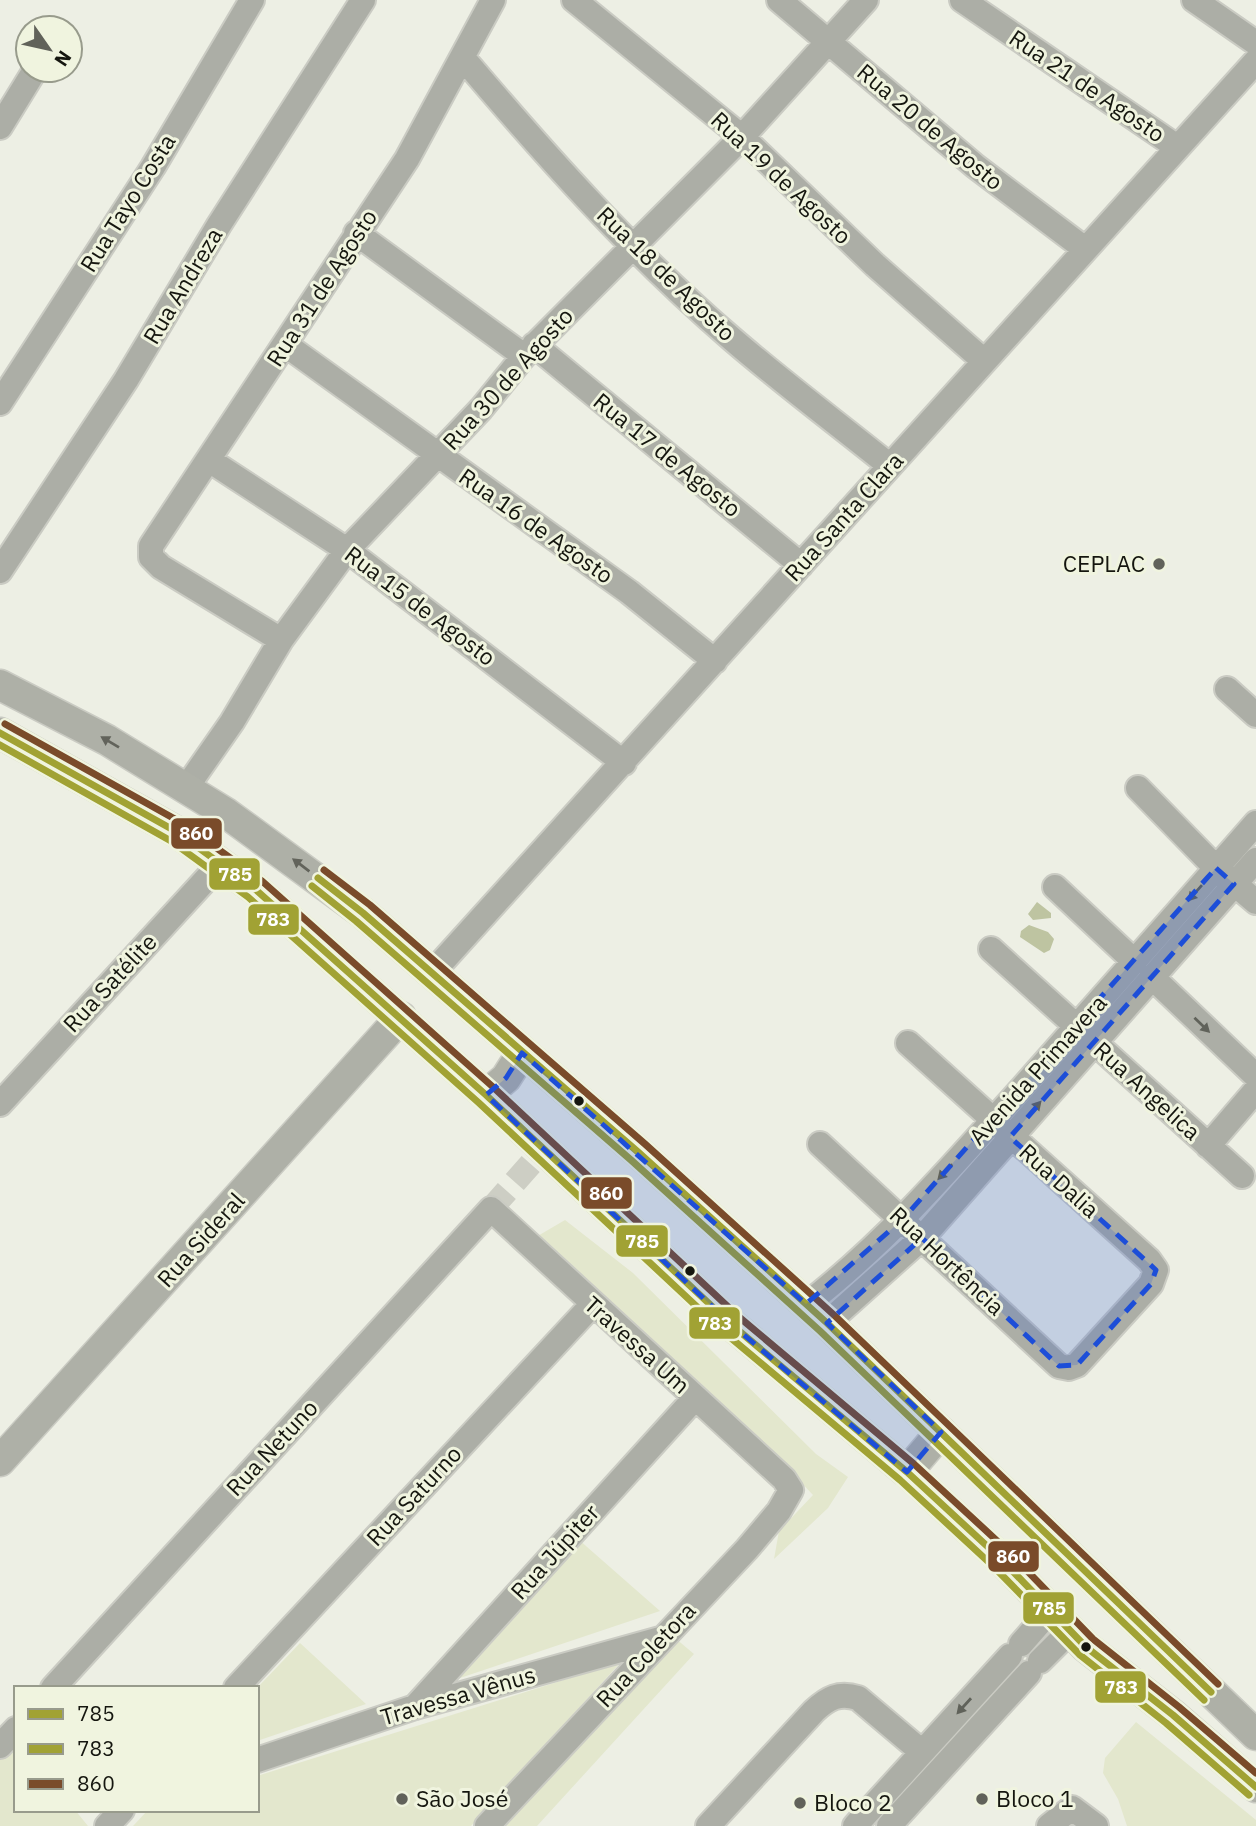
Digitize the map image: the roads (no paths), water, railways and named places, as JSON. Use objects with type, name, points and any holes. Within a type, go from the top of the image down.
[{"type":"main road","points":[[0,685],[60,713],[186,788],[294,859],[363,913],[522,1054],[638,1152],[817,1313],[1256,1735]]},
{"type":"main road","points":[[0,733],[160,822],[221,863],[317,941],[732,1325],[907,1472],[1001,1559],[1060,1621],[1256,1787]]},
{"type":"main road","name":"Rua Sideral","points":[[0,1461],[401,1017]]},
{"type":"main road","points":[[486,1095],[506,1078],[522,1054]]},
{"type":"main road","points":[[907,1472],[941,1432]]},
{"type":"street","name":"Rua Tayo Costa","points":[[0,403],[153,167],[252,0]]},
{"type":"street","name":"Rua Andreza","points":[[0,571],[126,380],[219,225],[363,0]]},
{"type":"street","name":"Rua 31 de Agosto","points":[[281,640],[161,567],[151,557],[151,546],[407,159],[493,0]]},
{"type":"street","name":"Rua 19 de Agosto","points":[[574,0],[742,137],[875,265],[984,361]]},
{"type":"street","name":"Rua 20 de Agosto","points":[[779,0],[975,166],[1085,249]]},
{"type":"street","name":"Rua 30 de Agosto","points":[[186,788],[232,722],[281,640],[348,550],[438,456],[529,350],[742,137],[830,43],[866,0]]},
{"type":"street","name":"Rua 21 de Agosto","points":[[962,0],[1177,148]]},
{"type":"street","points":[[1194,0],[1256,43]]},
{"type":"street","name":"Rua 18 de Agosto","points":[[463,58],[538,145],[635,245],[733,340],[890,466]]},
{"type":"street","name":"Rua Santa Clara","points":[[432,973],[1256,61]]},
{"type":"street","points":[[0,127],[27,84]]},
{"type":"street","name":"Rua 17 de Agosto","points":[[356,233],[529,350],[801,565]]},
{"type":"street","name":"Rua 16 de Agosto","points":[[286,345],[629,592],[715,661]]},
{"type":"street","name":"Rua 15 de Agosto","points":[[209,460],[348,550],[624,763]]},
{"type":"street","points":[[1227,689],[1256,715]]},
{"type":"street","points":[[1138,788],[1225,876],[1256,902]]},
{"type":"street","name":"Avenida Primavera","points":[[817,1313],[853,1268],[1001,1129],[1144,970],[1225,876],[1256,823]]},
{"type":"street","name":"Avenida Primavera","points":[[1225,876],[1256,860]]},
{"type":"street","name":"Rua Satélite","points":[[0,1104],[221,863]]},
{"type":"street","points":[[1055,887],[1256,1076]]},
{"type":"street","name":"Rua Angelica","points":[[991,948],[1242,1176]]},
{"type":"street","name":"Rua Dalia","points":[[908,1043],[1156,1270],[1151,1284],[1077,1365]]},
{"type":"street","points":[[1208,1146],[1256,1090]]},
{"type":"street","name":"Avenida Primavera","points":[[817,1313],[922,1238],[1001,1129]]},
{"type":"street","name":"Rua Hortência","points":[[820,1144],[1059,1366],[1073,1368],[1077,1365]]},
{"type":"street","name":"Travessa Um","points":[[491,1209],[592,1305],[784,1479]]},
{"type":"street","name":"Rua Netuno","points":[[55,1686],[491,1209]]},
{"type":"street","name":"Rua Saturno","points":[[238,1686],[592,1305]]},
{"type":"street","name":"Rua Júpiter","points":[[415,1707],[695,1398]]},
{"type":"street","name":"Rua Coletora","points":[[487,1826],[779,1511],[791,1490],[784,1479]]},
{"type":"street","points":[[855,1826],[1010,1656],[1060,1621]]},
{"type":"street","points":[[888,1826],[1028,1674],[1060,1621]]},
{"type":"street","name":"Travessa Vênus","points":[[259,1759],[415,1707],[661,1639]]},
{"type":"street","points":[[1010,1656],[999,1678],[1028,1674]]},
{"type":"street","points":[[708,1826],[814,1712],[835,1696],[847,1694],[858,1698],[922,1752]]},
{"type":"street","points":[[0,1746],[14,1731]]},
{"type":"street","points":[[1049,1826],[1059,1815],[1072,1808],[1096,1826]]},
{"type":"street","points":[[94,1812],[107,1826],[120,1812]]},
{"type":"tunnel","points":[[491,1209],[543,1150]]},
{"type":"place","name":"CEPLAC","points":[[1159,564]]},
{"type":"place","name":"São José","points":[[402,1799]]},
{"type":"place","name":"Bloco 1","points":[[982,1799]]},
{"type":"place","name":"Bloco 2","points":[[800,1803]]}]
